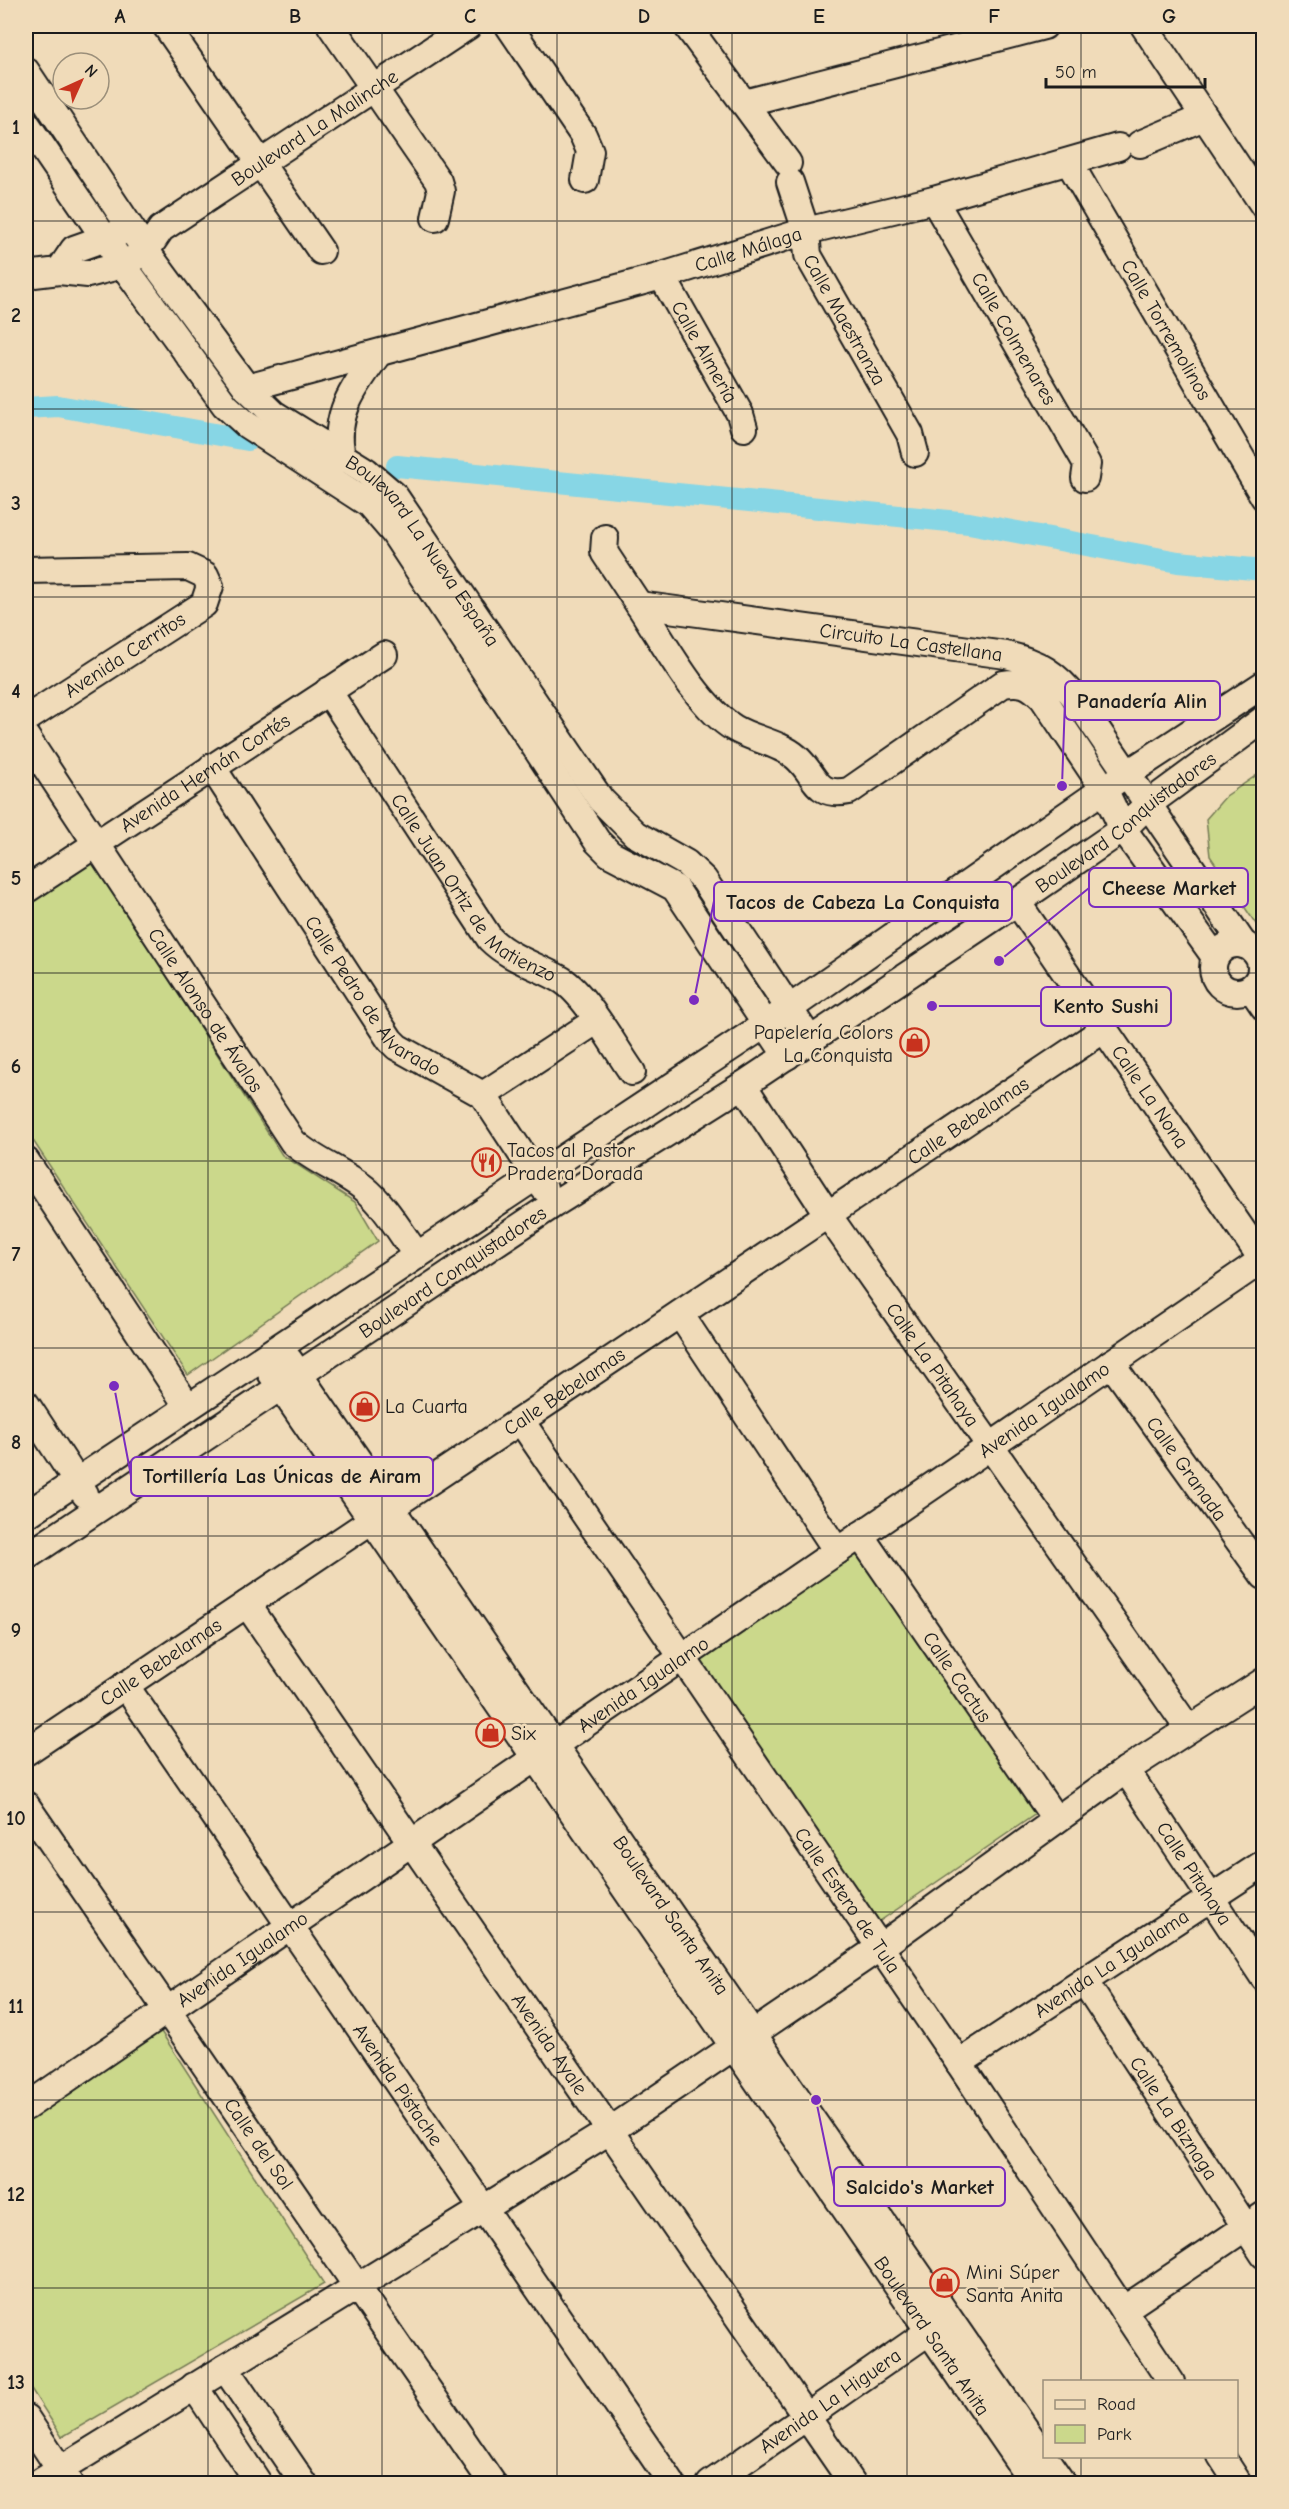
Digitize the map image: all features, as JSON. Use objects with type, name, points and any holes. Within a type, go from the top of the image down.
[{"type":"street","points":[[166,26],[321,251]]},
{"type":"street","points":[[331,26],[438,181],[441,191],[435,218]]},
{"type":"street","name":"Boulevard La Malinche","points":[[146,251],[161,229],[468,26]]},
{"type":"street","points":[[509,26],[583,135],[590,151],[585,180]]},
{"type":"street","name":"Calle Maestranza","points":[[687,26],[744,103],[789,172],[806,231],[808,255],[910,434],[915,453]]},
{"type":"street","points":[[744,103],[1044,26]]},
{"type":"street","points":[[1144,26],[1263,206]]},
{"type":"street","name":"Boulevard La Nueva España","points":[[26,71],[146,251],[247,388],[274,414],[366,471],[394,495],[601,800],[635,834],[686,863],[704,880],[810,1040]]},
{"type":"street","name":"Calle Málaga","points":[[247,388],[662,276],[806,231],[934,200],[1129,146],[1204,117]]},
{"type":"street","name":"Boulevard La Nueva España","points":[[26,123],[123,265],[225,405],[247,425],[369,504],[394,532],[597,841],[610,854],[675,888],[787,1056]]},
{"type":"street","name":"Calle Torremolinos","points":[[1069,162],[1263,497]]},
{"type":"street","name":"Calle Colmenares","points":[[934,200],[1088,464],[1085,478]]},
{"type":"street","points":[[58,271],[74,249],[104,237],[132,230],[161,229]]},
{"type":"street","points":[[26,275],[58,271],[88,274],[123,265],[146,251]]},
{"type":"street","name":"Calle Almería","points":[[662,276],[740,414],[744,428]]},
{"type":"street","points":[[322,472],[342,455],[340,429],[344,408],[353,388],[378,354]]},
{"type":"street","name":"Circuito La Castellana","points":[[605,538],[604,552],[709,708],[734,728],[796,756],[819,786],[827,792],[849,791],[1023,670]]},
{"type":"street","name":"Avenida Cerritos","points":[[26,570],[188,567],[197,569],[210,581],[210,591],[204,604],[26,719]]},
{"type":"street","name":"Circuito La Castellana","points":[[639,605],[1023,670],[1047,669],[1061,680],[1147,805],[1255,951]]},
{"type":"street","name":"Avenida Hernán Cortés","points":[[26,890],[384,655]]},
{"type":"street","name":"Circuito La Castellana","points":[[1023,670],[1032,687],[1043,698],[1104,789],[1123,829],[1215,957]]},
{"type":"street","name":"Boulevard Conquistadores","points":[[26,1515],[416,1254],[790,1008],[1104,789],[1263,684]]},
{"type":"street","name":"Calle Juan Ortiz de Matienzo","points":[[328,691],[490,939],[507,952],[562,981],[577,994],[632,1072]]},
{"type":"street","name":"Boulevard Conquistadores","points":[[26,1557],[554,1204],[744,1085],[1017,902],[1123,829],[1147,805],[1263,719]]},
{"type":"street","name":"Calle Alonso de Ávalos","points":[[26,737],[292,1142],[307,1154],[364,1188],[379,1203],[416,1254]]},
{"type":"street","name":"Calle Pedro de Alvarado","points":[[212,767],[390,1040],[397,1047],[483,1095],[554,1204]]},
{"type":"street","name":"Calle La Nona","points":[[1017,902],[1263,1261]]},
{"type":"street","points":[[1228,945],[1255,951],[1261,974],[1257,998],[1222,987],[1213,974],[1215,957],[1228,945]]},
{"type":"street","points":[[483,1095],[596,1021]]},
{"type":"street","name":"Calle Bebelamas","points":[[26,1752],[1103,1030]]},
{"type":"street","name":"Calle La Pitahaya","points":[[744,1085],[828,1215],[1188,1728]]},
{"type":"street","points":[[26,1161],[188,1407]]},
{"type":"street","name":"Avenida Igualamo","points":[[29,2096],[166,2010],[1263,1261]]},
{"type":"street","points":[[680,1314],[837,1551]]},
{"type":"street","name":"Boulevard Santa Anita","points":[[269,1352],[939,2324],[1063,2484]]},
{"type":"street","name":"Calle Granada","points":[[1111,1363],[1263,1576]]},
{"type":"street","points":[[26,1405],[96,1510]]},
{"type":"street","name":"Calle Estero de Tula","points":[[521,1421],[959,2063],[1170,2380]]},
{"type":"street","name":"Calle Cactus","points":[[860,1535],[1056,1820]]},
{"type":"street","name":"Avenida Ayale","points":[[247,1604],[853,2484]]},
{"type":"street","points":[[26,2465],[38,2483],[64,2477],[194,2386],[611,2130],[879,1947],[1126,1770],[1263,1681]]},
{"type":"street","name":"Avenida Pistache","points":[[125,1685],[672,2484]]},
{"type":"street","name":"Calle Pitahaya","points":[[1126,1770],[1263,1978]]},
{"type":"street","name":"Calle del Sol","points":[[26,1805],[493,2484]]},
{"type":"street","name":"Avenida La Igualama","points":[[959,2063],[1263,1863]]},
{"type":"street","name":"Calle La Biznaga","points":[[1084,1981],[1254,2222],[1263,2255]]},
{"type":"street","points":[[1124,2310],[1254,2222]]},
{"type":"street","name":"Boulevard Santa Anita","points":[[939,2324],[1034,2484]]},
{"type":"street","name":"Avenida La Higuera","points":[[710,2484],[939,2324]]},
{"type":"street","points":[[225,2368],[304,2484]]},
{"type":"street","points":[[194,2386],[259,2484]]},
{"type":"street","points":[[26,2418],[64,2477]]},
{"type":"street","points":[[1222,2458],[1239,2484]]},
{"type":"green space","points":[[1263,771],[1264,928],[1260,930],[1210,856],[1206,819],[1226,796]]},
{"type":"green space","points":[[91,858],[282,1155],[355,1202],[378,1241],[188,1375],[26,1130],[26,900]]},
{"type":"green space","points":[[856,1550],[1043,1809],[877,1923],[697,1662]]},
{"type":"green space","points":[[160,2030],[324,2284],[62,2437],[26,2381],[26,2123]]},
{"type":"waterway","points":[[26,408],[58,406],[248,440]]},
{"type":"waterway","points":[[397,466],[969,523],[1178,562],[1264,570]]},
{"type":"place","name":"Panadería Alin","points":[[1062,786]]},
{"type":"place","name":"Cheese Market","points":[[999,961]]},
{"type":"place","name":"Tacos de Cabeza La Conquista","points":[[694,1000]]},
{"type":"place","name":"Kento Sushi","points":[[932,1006]]},
{"type":"place","name":"Papelería Colors La Conquista","points":[[914,1043]]},
{"type":"place","name":"Tacos al Pastor Pradera Dorada","points":[[486,1162]]},
{"type":"place","name":"Tortillería Las Únicas de Airam","points":[[114,1386]]},
{"type":"place","name":"La Cuarta","points":[[364,1406]]},
{"type":"place","name":"Six","points":[[490,1733]]},
{"type":"place","name":"Salcido's Market","points":[[816,2100]]},
{"type":"place","name":"Mini Súper Santa Anita","points":[[945,2283]]}]
